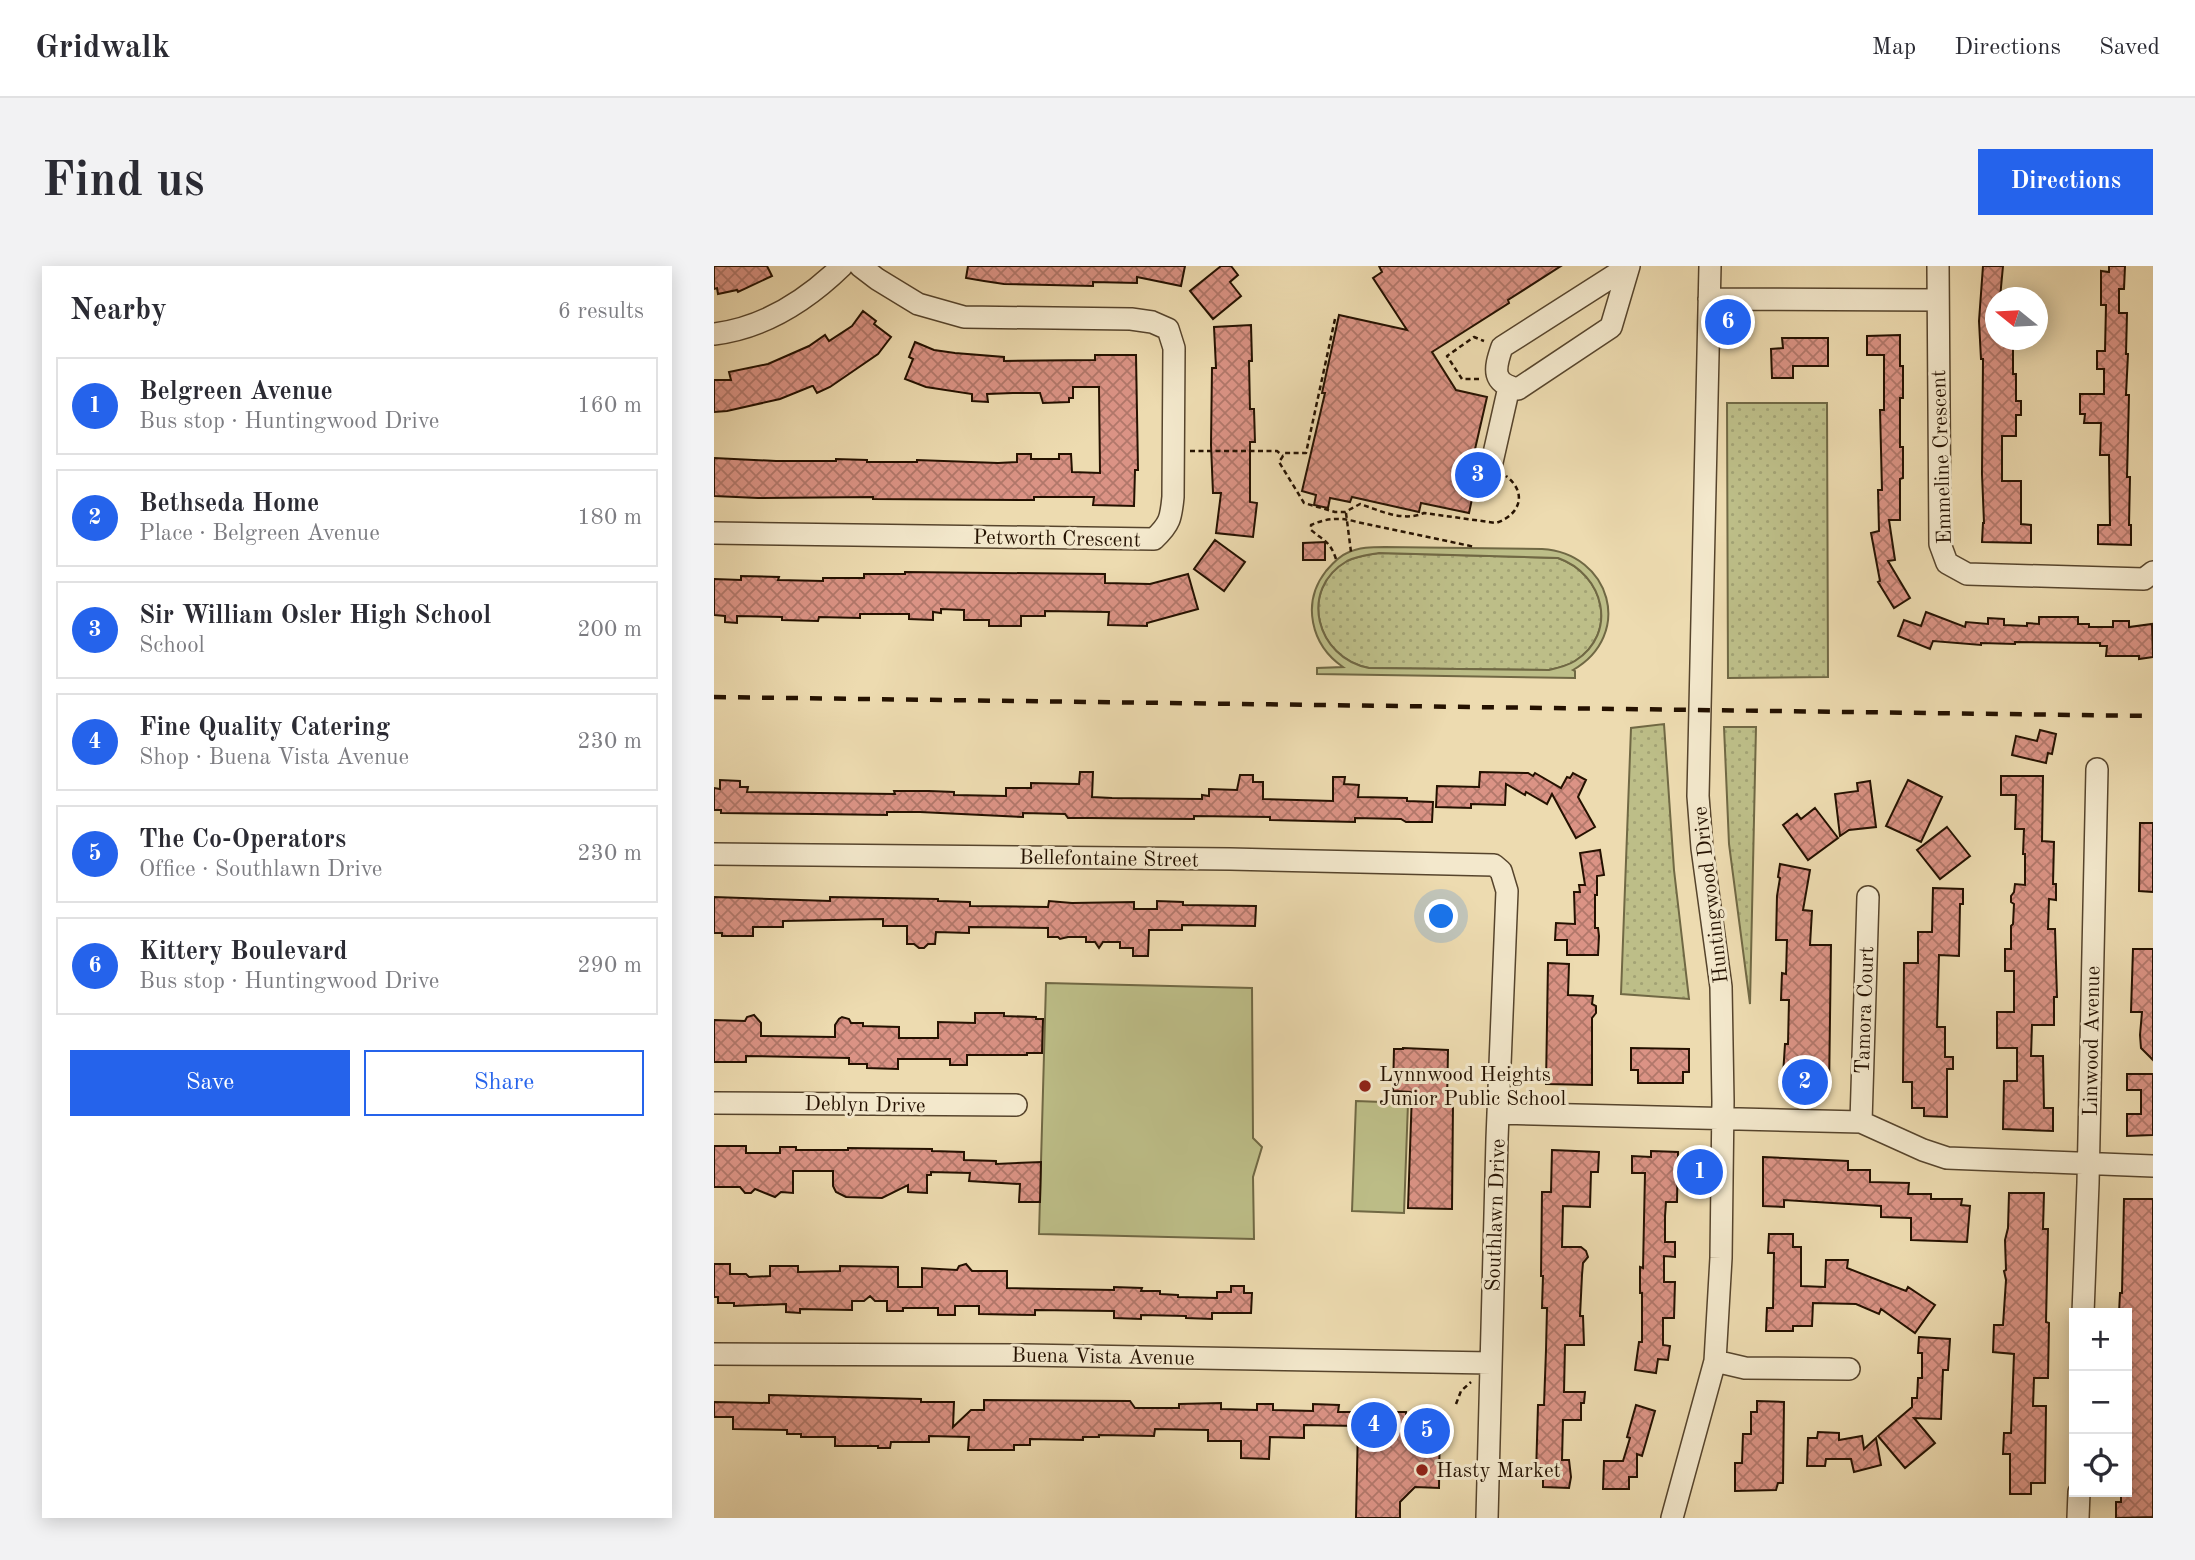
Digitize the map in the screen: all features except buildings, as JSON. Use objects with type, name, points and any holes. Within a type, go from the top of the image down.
[{"type":"street","points":[[714,334],[730,332],[772,318],[812,293],[842,266]]},
{"type":"street","name":"Petworth Crescent","points":[[714,533],[1154,539],[1171,519],[1174,348],[1168,329],[1152,322],[1131,320],[964,317],[918,304],[860,266]]},
{"type":"street","points":[[1629,266],[1611,327],[1518,389],[1509,387],[1499,379],[1496,371],[1502,347],[1629,266]]},
{"type":"street","name":"Huntingwood Drive","points":[[1672,1518],[1715,1361],[1721,1258],[1721,987],[1702,848],[1698,796],[1710,266]]},
{"type":"street","name":"Emmeline Crescent","points":[[1938,266],[1940,544],[1947,563],[1968,574],[2144,579],[2153,572]]},
{"type":"street","points":[[1709,299],[1938,300]]},
{"type":"street","points":[[1494,471],[1509,387]]},
{"type":"street","name":"Linwood Avenue","points":[[2083,1308],[2089,1165],[2097,769]]},
{"type":"street","name":"Bellefontaine Street","points":[[714,854],[1483,863],[1494,865],[1502,871]]},
{"type":"street","name":"Southlawn Drive","points":[[1487,1518],[1484,1370],[1507,891],[1502,871]]},
{"type":"street","name":"Tamora Court","points":[[1861,1122],[1868,897]]},
{"type":"street","name":"Deblyn Drive","points":[[714,1103],[1016,1105]]},
{"type":"street","points":[[1498,1113],[1861,1122],[1947,1158],[2153,1166]]},
{"type":"street","name":"Buena Vista Avenue","points":[[714,1354],[1024,1354],[1484,1370]]},
{"type":"street","points":[[1715,1361],[1745,1367],[1850,1369]]},
{"type":"street","points":[[2078,1518],[2079,1497]]},
{"type":"path","points":[[1335,319],[1306,453],[1285,453],[1279,462],[1304,503],[1335,512],[1345,512],[1360,504],[1404,517],[1424,513],[1496,523],[1514,512],[1519,499],[1514,482],[1494,471]]},
{"type":"path","points":[[1479,379],[1462,379],[1447,356],[1474,337],[1487,342]]},
{"type":"path","points":[[1173,450],[1277,451],[1283,456]]},
{"type":"path","points":[[1345,512],[1352,552]]},
{"type":"path","points":[[1336,559],[1331,544],[1317,536],[1310,527],[1342,517],[1475,547]]},
{"type":"path","points":[[1456,1404],[1461,1391],[1484,1370]]},
{"type":"green space","points":[[1727,403],[1827,403],[1828,677],[1728,678]]},
{"type":"green space","points":[[1361,548],[1542,549],[1566,554],[1585,565],[1598,580],[1606,598],[1608,617],[1604,637],[1592,655],[1573,670],[1575,678],[1317,674],[1317,668],[1343,667],[1323,647],[1313,623],[1312,610],[1318,583],[1328,568],[1344,554]],"holes":[[[1379,553],[1558,558],[1574,566],[1586,577],[1595,590],[1601,620],[1589,649],[1575,661],[1559,668],[1369,668],[1351,662],[1336,651],[1326,637],[1320,621],[1318,605],[1322,588],[1332,573],[1347,561],[1359,557]]]},
{"type":"green space","points":[[1379,553],[1558,558],[1574,566],[1595,590],[1601,620],[1597,635],[1589,649],[1575,661],[1549,670],[1369,668],[1351,662],[1336,651],[1326,637],[1318,605],[1322,588],[1332,573],[1347,561]]},
{"type":"green space","points":[[1664,724],[1674,870],[1689,999],[1621,994],[1631,728]]},
{"type":"green space","points":[[1724,727],[1756,727],[1750,1004],[1729,844]]},
{"type":"green space","points":[[1046,983],[1252,988],[1253,1138],[1262,1147],[1253,1177],[1254,1239],[1039,1234]]},
{"type":"green space","points":[[1356,1101],[1408,1103],[1404,1213],[1352,1211]]},
{"type":"railway","points":[[714,697],[2153,716]]},
{"type":"place","name":"Kittery Boulevard","points":[[1728,322]]},
{"type":"place","name":"Sir William Osler High School","points":[[1478,475]]},
{"type":"place","name":"Bethseda Home","points":[[1805,1082]]},
{"type":"place","name":"Lynnwood Heights Junior Public School","points":[[1365,1086]]},
{"type":"place","name":"Belgreen Avenue","points":[[1700,1172]]},
{"type":"place","name":"Fine Quality Catering","points":[[1374,1425]]},
{"type":"place","name":"The Co-Operators","points":[[1427,1431]]},
{"type":"place","name":"Hasty Market","points":[[1422,1470]]}]
